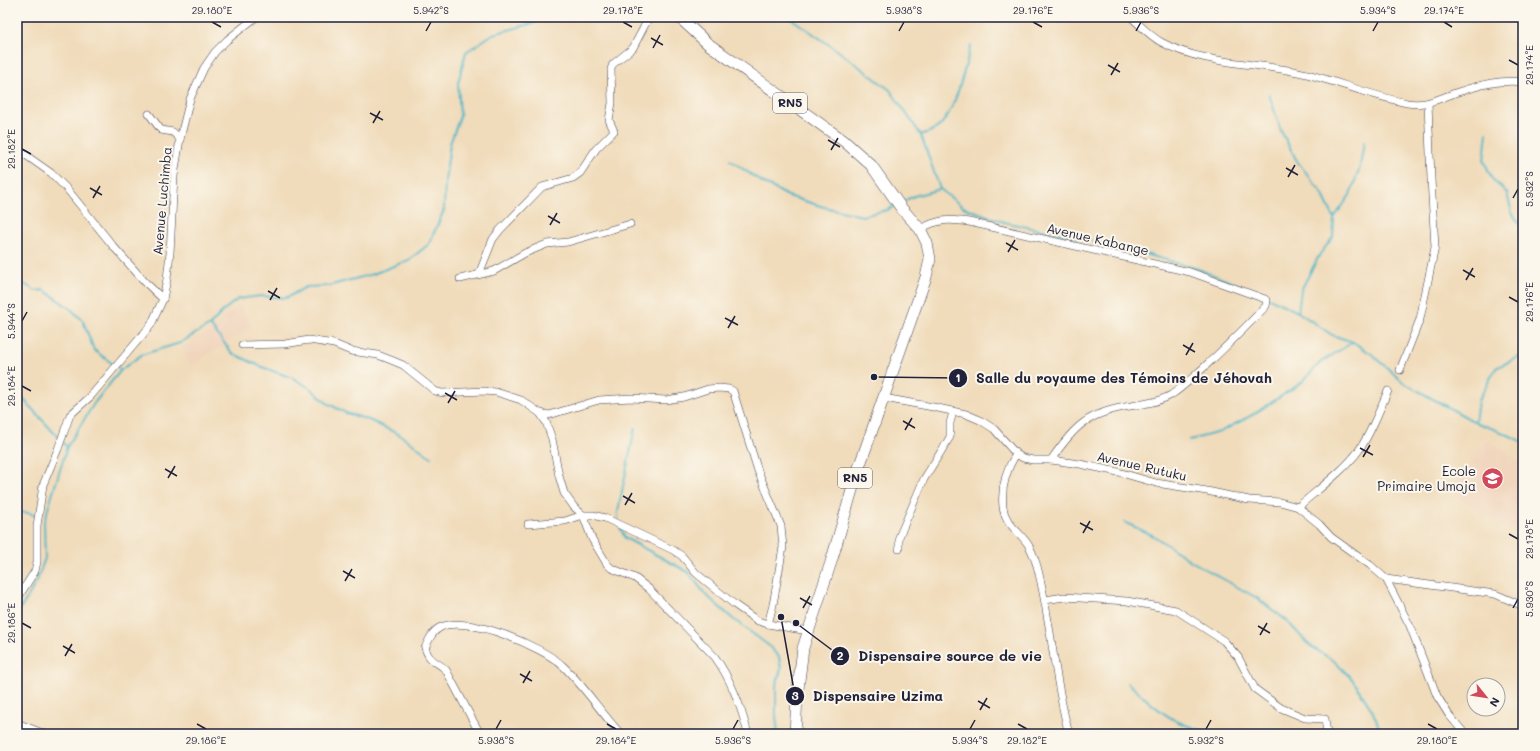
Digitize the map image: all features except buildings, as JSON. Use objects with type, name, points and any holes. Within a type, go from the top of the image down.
[{"type":"highway","name":"RN5","points":[[679,17],[712,47],[860,154],[871,165],[902,209],[920,229],[927,243],[930,259],[926,277],[857,473],[832,559],[802,648],[799,673],[796,734]]},
{"type":"street","name":"Avenue Luchimba","points":[[17,599],[35,571],[37,518],[43,485],[70,415],[96,390],[151,325],[163,299],[168,272],[174,176],[180,139],[190,98],[204,68],[215,52],[227,40],[256,17]]},
{"type":"street","points":[[479,274],[493,239],[500,230],[542,187],[573,178],[580,173],[596,149],[613,133],[614,131],[609,120],[612,102],[611,69],[613,64],[633,48],[649,17]]},
{"type":"street","points":[[1131,17],[1152,36],[1162,42],[1192,54],[1231,63],[1268,67],[1307,74],[1397,101],[1418,104],[1428,103],[1494,82],[1523,82]]},
{"type":"street","points":[[1400,370],[1420,319],[1435,247],[1428,103]]},
{"type":"street","points":[[149,114],[160,130],[173,132],[180,139]]},
{"type":"street","points":[[17,150],[51,173],[67,189],[145,282],[163,299]]},
{"type":"street","name":"Avenue Kabange","points":[[920,229],[940,220],[951,219],[969,222],[1190,272],[1245,291],[1267,301],[1266,306],[1231,343],[1171,394],[1160,400],[1099,413],[1091,417],[1073,432],[1051,460]]},
{"type":"street","points":[[460,279],[494,271],[525,253],[547,244],[568,242],[630,224]]},
{"type":"street","points":[[242,345],[285,344],[309,340],[334,344],[351,351],[378,355],[403,365],[435,391],[442,393],[484,390],[496,392],[521,400],[540,413],[549,415],[559,413],[585,403],[610,399],[631,398],[666,400],[684,397],[708,389],[729,388],[733,391],[758,471],[781,526],[783,547],[773,605],[768,624]]},
{"type":"street","points":[[1298,507],[1350,461],[1359,451],[1388,391]]},
{"type":"street","points":[[884,398],[966,414],[980,420],[994,429],[1016,454],[1008,466],[1005,476],[1003,498],[1004,513],[1008,522],[1029,546],[1037,568],[1070,734]]},
{"type":"street","points":[[899,549],[899,537],[924,479],[950,437],[950,423],[953,412]]},
{"type":"street","points":[[540,413],[546,422],[552,439],[564,493],[574,507],[583,515],[592,538],[607,564],[611,568],[635,578],[649,589],[715,657],[723,668],[737,694],[748,734]]},
{"type":"street","name":"Avenue Rutuku","points":[[1016,454],[1023,458],[1033,460],[1051,460],[1080,464],[1118,472],[1156,483],[1249,500],[1280,502],[1298,507],[1319,524],[1331,537],[1370,565],[1386,579]]},
{"type":"street","points":[[528,524],[565,521],[583,515],[593,515],[605,518],[673,550],[682,556],[696,573],[739,608],[758,621],[808,631]]},
{"type":"street","points":[[1386,579],[1495,594],[1523,606]]},
{"type":"street","points":[[1386,579],[1410,626],[1437,696],[1449,715],[1465,734]]},
{"type":"street","points":[[1044,600],[1064,597],[1127,601],[1176,610],[1224,640],[1238,657],[1255,689],[1281,708],[1305,718],[1326,720],[1327,734]]},
{"type":"street","points":[[480,734],[446,670],[428,657],[424,648],[431,635],[441,627],[453,624],[491,630],[520,641],[551,656],[564,667],[621,734]]},
{"type":"street","points":[[17,723],[45,734]]},
{"type":"shaded area","points":[[240,306],[252,327],[191,366],[182,346],[213,329],[226,315]]},
{"type":"shaded area","name":"Ecole Primaire Umoja","points":[[1486,439],[1523,463],[1523,538],[1452,492]]},
{"type":"waterway","points":[[17,611],[23,605],[37,581],[45,558],[44,522],[67,447],[95,402],[121,370],[141,355],[180,343],[210,325],[224,310],[238,299],[261,296],[286,298],[306,287],[328,286],[373,274],[409,260],[429,244],[444,210],[445,181],[450,144],[460,116],[458,83],[466,52],[493,34],[534,23],[541,17]]},
{"type":"waterway","points":[[789,17],[841,53],[890,90],[921,135],[940,189],[963,207],[1004,222],[1120,247],[1198,269],[1258,293]]},
{"type":"waterway","points":[[921,135],[936,128],[950,111],[959,90],[971,46]]},
{"type":"waterway","points":[[1269,94],[1281,131],[1297,161],[1322,193],[1334,218],[1333,237],[1320,254],[1301,290],[1298,312]]},
{"type":"waterway","points":[[1487,133],[1484,161],[1493,180],[1507,193],[1512,213],[1523,229]]},
{"type":"waterway","points":[[1334,218],[1350,195],[1360,167],[1364,142]]},
{"type":"waterway","points":[[730,160],[762,182],[788,196],[824,207],[862,216],[887,210],[895,206]]},
{"type":"waterway","points":[[902,202],[914,196],[940,189]]},
{"type":"waterway","points":[[17,280],[36,291],[44,290],[72,310],[83,321],[94,350],[121,370]]},
{"type":"waterway","points":[[1267,297],[1298,312],[1332,335],[1353,342],[1373,355],[1404,383],[1475,422],[1523,442]]},
{"type":"waterway","points":[[210,325],[232,353],[262,367],[295,379],[311,389],[327,403],[346,413],[369,420],[400,435],[431,457]]},
{"type":"waterway","points":[[1190,440],[1220,432],[1254,414],[1301,383],[1321,362],[1353,342]]},
{"type":"waterway","points":[[1475,422],[1478,401],[1496,368],[1523,355]]},
{"type":"waterway","points":[[17,395],[24,400],[67,447]]},
{"type":"waterway","points":[[618,522],[618,511],[635,428]]},
{"type":"waterway","points":[[17,512],[30,513],[36,517]]},
{"type":"waterway","points":[[1124,522],[1154,536],[1191,561],[1257,598],[1286,620],[1309,645],[1334,661],[1352,679],[1372,710],[1382,734]]},
{"type":"waterway","points":[[620,527],[625,538],[688,572],[706,595],[733,619],[768,645],[779,657],[781,669],[776,685],[776,716],[778,734]]},
{"type":"waterway","points":[[1128,683],[1168,716],[1176,721],[1203,730],[1209,734]]},
{"type":"place","name":"Salle du royaume des Témoins de Jéhovah","points":[[874,377]]},
{"type":"place","name":"Ecole Primaire Umoja","points":[[1492,478]]},
{"type":"place","name":"Dispensaire Uzima","points":[[781,617]]},
{"type":"place","name":"Dispensaire source de vie","points":[[796,623]]}]
